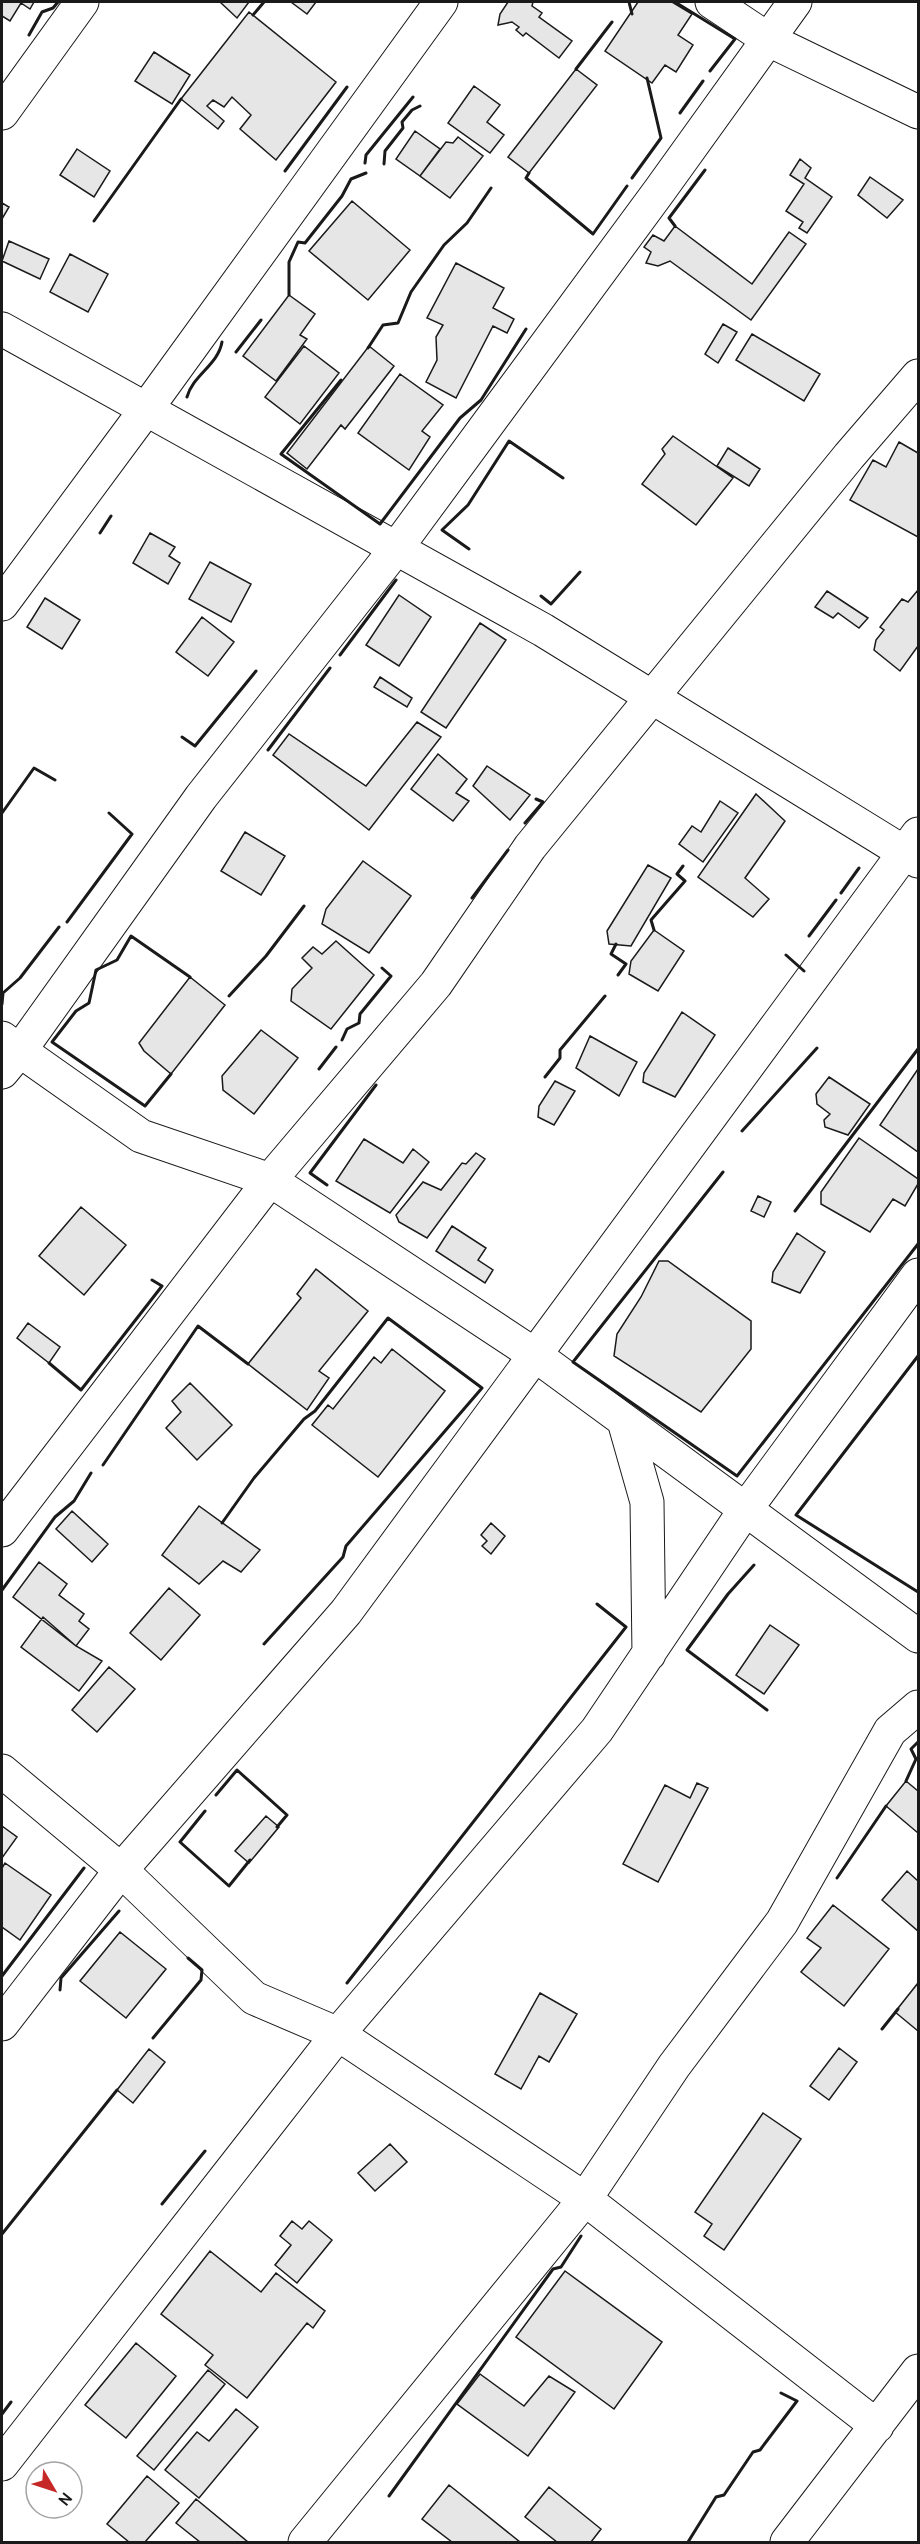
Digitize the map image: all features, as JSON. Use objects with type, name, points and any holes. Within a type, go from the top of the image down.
[{"type":"street","points":[[2,113],[81,2]]},
{"type":"street","points":[[2,604],[441,2]]},
{"type":"street","points":[[712,2],[769,40],[918,112]]},
{"type":"street","points":[[795,2],[395,550],[201,797],[8,1053],[141,1136],[270,1180],[535,1355],[918,1636]]},
{"type":"street","points":[[2,329],[147,408],[395,550],[543,630],[914,849],[535,1355],[346,1612],[121,1870],[2,2024]]},
{"type":"street","points":[[2,1530],[270,1180],[436,984],[530,848],[652,695],[918,376]]},
{"type":"street","points":[[2,2464],[338,2034],[597,1730],[745,1510],[918,1275]]},
{"type":"street","points":[[624,1421],[647,1502],[649,1654]]},
{"type":"street","points":[[305,2542],[585,2199],[674,2066],[782,1922],[890,1731],[918,1707]]},
{"type":"street","points":[[2,1771],[121,1870],[254,1998],[338,2034],[585,2199],[877,2426]]},
{"type":"street","points":[[787,2542],[918,2371]]},
{"type":"building","points":[[2,2],[34,2],[30,9],[21,3],[10,21],[2,16]]},
{"type":"building","points":[[220,2],[249,2],[237,18]]},
{"type":"building","points":[[291,2],[316,2],[307,14]]},
{"type":"building","points":[[508,2],[533,2],[532,6],[542,13],[539,17],[572,41],[559,58],[526,33],[523,36],[516,30],[519,27],[512,22],[498,25],[500,14]]},
{"type":"building","points":[[638,2],[672,2],[692,14],[678,35],[693,45],[676,72],[665,65],[652,83],[605,51]]},
{"type":"building","points":[[249,12],[336,82],[276,160],[240,129],[251,115],[232,97],[224,107],[213,100],[207,106],[224,121],[218,129],[181,99]]},
{"type":"building","points":[[154,52],[190,75],[172,104],[135,81]]},
{"type":"building","points":[[576,69],[597,85],[529,173],[508,157]]},
{"type":"building","points":[[474,86],[500,105],[487,122],[504,135],[490,153],[448,123]]},
{"type":"building","points":[[415,131],[440,149],[420,176],[396,159]]},
{"type":"building","points":[[458,137],[483,156],[450,198],[420,176],[446,142],[453,143]]},
{"type":"building","points":[[77,149],[110,171],[94,197],[60,175]]},
{"type":"building","points":[[800,159],[811,168],[805,178],[832,197],[807,233],[799,228],[803,222],[786,211],[804,184],[790,175]]},
{"type":"building","points":[[870,177],[903,200],[887,218],[858,195]]},
{"type":"building","points":[[352,201],[410,250],[368,300],[309,251]]},
{"type":"building","points":[[2,203],[9,207],[2,219]]},
{"type":"building","points":[[675,226],[752,284],[789,232],[806,244],[751,320],[670,261],[658,266],[646,263],[651,252],[644,247],[653,235],[664,241]]},
{"type":"building","points":[[9,241],[49,259],[40,279],[2,261]]},
{"type":"building","points":[[70,254],[108,274],[88,312],[50,292]]},
{"type":"building","points":[[456,263],[504,288],[493,308],[514,319],[507,333],[493,326],[456,398],[426,382],[437,360],[436,337],[443,325],[427,318]]},
{"type":"building","points":[[289,295],[315,314],[300,335],[307,339],[276,381],[243,356]]},
{"type":"building","points":[[723,324],[737,332],[718,363],[705,354]]},
{"type":"building","points":[[752,334],[820,374],[804,401],[736,360]]},
{"type":"building","points":[[304,346],[339,373],[300,424],[265,397]]},
{"type":"building","points":[[369,346],[394,366],[345,429],[341,425],[307,469],[287,453]]},
{"type":"building","points":[[400,374],[443,405],[422,431],[430,437],[409,470],[358,433]]},
{"type":"building","points":[[673,436],[733,478],[696,525],[642,484],[665,454],[662,449]]},
{"type":"building","points":[[899,442],[918,453],[918,537],[850,500],[873,460],[886,467]]},
{"type":"building","points":[[728,448],[760,469],[749,486],[717,466]]},
{"type":"building","points":[[150,533],[175,547],[169,556],[180,563],[168,584],[133,563]]},
{"type":"building","points":[[210,562],[251,584],[231,622],[189,599]]},
{"type":"building","points":[[918,590],[918,646],[900,671],[874,650],[876,640],[884,630],[880,627],[902,599],[908,602]]},
{"type":"building","points":[[827,591],[868,618],[859,628],[838,613],[833,618],[815,607]]},
{"type":"building","points":[[399,595],[431,617],[399,666],[366,645]]},
{"type":"building","points":[[45,598],[80,620],[62,649],[27,627]]},
{"type":"building","points":[[202,617],[234,642],[208,676],[176,652]]},
{"type":"building","points":[[480,623],[506,640],[446,728],[421,712]]},
{"type":"building","points":[[380,677],[412,698],[407,707],[374,687]]},
{"type":"building","points":[[417,722],[441,737],[369,830],[273,755],[289,734],[366,786]]},
{"type":"building","points":[[438,754],[467,779],[456,793],[469,801],[453,821],[411,789]]},
{"type":"building","points":[[487,766],[530,795],[510,820],[473,786]]},
{"type":"building","points":[[756,794],[785,821],[745,878],[769,899],[753,917],[698,877]]},
{"type":"building","points":[[720,801],[738,813],[703,862],[679,844],[692,826],[701,832]]},
{"type":"building","points":[[245,832],[285,856],[261,895],[221,871]]},
{"type":"building","points":[[363,861],[411,896],[369,953],[322,924],[326,909]]},
{"type":"building","points":[[648,865],[671,878],[631,946],[609,944],[607,931]]},
{"type":"building","points":[[654,930],[684,951],[658,991],[629,974],[631,961]]},
{"type":"building","points":[[336,941],[374,975],[331,1029],[291,1001],[292,989],[312,968],[302,958],[313,947],[322,954]]},
{"type":"building","points":[[190,977],[225,1005],[171,1074],[144,1051],[139,1043]]},
{"type":"building","points":[[682,1012],[715,1035],[675,1097],[643,1082],[644,1073]]},
{"type":"building","points":[[261,1030],[298,1058],[254,1114],[223,1090],[222,1076]]},
{"type":"building","points":[[590,1036],[637,1062],[619,1096],[576,1068]]},
{"type":"building","points":[[918,1069],[918,1152],[880,1125]]},
{"type":"building","points":[[829,1077],[870,1104],[848,1135],[825,1127],[824,1120],[830,1114],[817,1104],[816,1094]]},
{"type":"building","points":[[555,1081],[575,1091],[554,1125],[538,1117],[539,1106]]},
{"type":"building","points":[[859,1138],[918,1179],[918,1184],[905,1206],[893,1199],[870,1232],[821,1204],[821,1192]]},
{"type":"building","points":[[364,1139],[403,1163],[413,1149],[429,1162],[390,1213],[336,1181]]},
{"type":"building","points":[[476,1153],[485,1159],[427,1238],[399,1222],[396,1215],[423,1182],[441,1190],[462,1163],[466,1164]]},
{"type":"building","points":[[758,1196],[771,1202],[764,1217],[751,1211]]},
{"type":"building","points":[[81,1207],[126,1245],[84,1295],[39,1256]]},
{"type":"building","points":[[452,1226],[486,1248],[478,1260],[493,1270],[485,1283],[436,1251]]},
{"type":"building","points":[[797,1233],[825,1252],[800,1293],[772,1282],[773,1272]]},
{"type":"building","points":[[659,1261],[668,1261],[751,1321],[751,1349],[701,1412],[614,1356],[617,1334],[641,1297]]},
{"type":"building","points":[[316,1269],[368,1311],[319,1371],[329,1378],[307,1410],[248,1364],[301,1298],[297,1294]]},
{"type":"building","points":[[28,1323],[60,1347],[49,1363],[17,1338]]},
{"type":"building","points":[[392,1349],[445,1391],[378,1477],[312,1425],[328,1405],[333,1409],[374,1357],[381,1363]]},
{"type":"building","points":[[190,1383],[232,1425],[197,1460],[166,1428],[181,1412],[172,1401]]},
{"type":"building","points":[[199,1506],[260,1550],[241,1572],[223,1561],[199,1584],[162,1555]]},
{"type":"building","points":[[72,1511],[108,1544],[92,1562],[56,1529]]},
{"type":"building","points":[[491,1523],[505,1536],[491,1554],[482,1546],[487,1541],[481,1535]]},
{"type":"building","points":[[39,1562],[67,1584],[59,1595],[84,1614],[79,1621],[89,1629],[76,1646],[13,1597]]},
{"type":"building","points":[[169,1588],[200,1615],[161,1660],[130,1633]]},
{"type":"building","points":[[43,1617],[76,1646],[102,1661],[79,1691],[21,1647]]},
{"type":"building","points":[[770,1625],[799,1645],[764,1694],[736,1675]]},
{"type":"building","points":[[109,1667],[135,1689],[97,1732],[72,1710]]},
{"type":"building","points":[[906,1781],[918,1791],[918,1833],[886,1806]]},
{"type":"building","points":[[697,1783],[708,1788],[658,1882],[623,1864],[665,1785],[690,1798]]},
{"type":"building","points":[[266,1816],[279,1827],[249,1863],[235,1851]]},
{"type":"building","points":[[2,1826],[17,1837],[2,1858]]},
{"type":"building","points":[[5,1863],[51,1895],[20,1940],[2,1927],[2,1868]]},
{"type":"building","points":[[907,1871],[918,1881],[918,1931],[882,1900]]},
{"type":"building","points":[[833,1905],[889,1949],[844,2006],[801,1972],[821,1948],[807,1938]]},
{"type":"building","points":[[120,1932],[166,1969],[126,2018],[80,1981]]},
{"type":"building","points":[[918,1983],[918,2031],[895,2012]]},
{"type":"building","points":[[540,1993],[577,2014],[549,2062],[539,2056],[521,2089],[495,2074]]},
{"type":"building","points":[[839,2048],[857,2062],[829,2100],[810,2086]]},
{"type":"building","points":[[149,2049],[165,2062],[133,2103],[117,2090]]},
{"type":"building","points":[[763,2113],[801,2139],[724,2250],[704,2236],[712,2224],[695,2212]]},
{"type":"building","points":[[390,2144],[407,2162],[375,2191],[358,2173]]},
{"type":"building","points":[[292,2221],[302,2229],[309,2221],[332,2240],[297,2283],[275,2265],[291,2245],[280,2236]]},
{"type":"building","points":[[210,2251],[261,2292],[276,2273],[325,2311],[313,2328],[307,2323],[247,2398],[205,2365],[213,2355],[161,2314]]},
{"type":"building","points":[[565,2271],[662,2342],[614,2409],[516,2337]]},
{"type":"building","points":[[136,2343],[176,2376],[126,2438],[85,2405]]},
{"type":"building","points":[[208,2370],[225,2384],[154,2470],[137,2456]]},
{"type":"building","points":[[480,2374],[524,2406],[549,2376],[575,2392],[528,2456],[457,2404]]},
{"type":"building","points":[[236,2409],[258,2427],[199,2498],[165,2470],[197,2432],[209,2441]]},
{"type":"building","points":[[147,2476],[179,2503],[145,2542],[129,2542],[107,2524]]},
{"type":"building","points":[[449,2485],[520,2542],[452,2542],[422,2519]]},
{"type":"building","points":[[549,2487],[601,2529],[591,2542],[557,2542],[525,2517]]},
{"type":"building","points":[[196,2499],[248,2542],[200,2542],[176,2523]]},
{"type":"wall","points":[[29,35],[42,12],[53,8],[58,2]]},
{"type":"wall","points":[[253,15],[264,2]]},
{"type":"wall","points":[[629,2],[632,14]]},
{"type":"wall","points":[[675,2],[735,39],[710,71]]},
{"type":"wall","points":[[576,69],[612,22]]},
{"type":"wall","points":[[632,178],[661,138],[647,78]]},
{"type":"wall","points":[[680,113],[703,81]]},
{"type":"wall","points":[[285,171],[347,87]]},
{"type":"wall","points":[[365,163],[366,155],[413,97]]},
{"type":"wall","points":[[94,221],[181,99]]},
{"type":"wall","points":[[384,164],[385,151],[403,128],[402,122],[412,110],[420,106]]},
{"type":"wall","points":[[675,226],[669,218],[705,170]]},
{"type":"wall","points":[[289,295],[289,262],[298,242],[305,243],[342,196],[351,179],[366,173]]},
{"type":"wall","points":[[529,173],[526,178],[593,234],[627,186]]},
{"type":"wall","points":[[368,348],[383,325],[398,323],[411,292],[444,245],[467,223],[491,188]]},
{"type":"wall","points":[[236,352],[261,320]]},
{"type":"wall","points":[[341,380],[281,454],[380,524],[460,418],[481,400],[526,329]]},
{"type":"wall","points":[[187,397],[194,382],[216,357],[222,342]]},
{"type":"wall","points":[[469,549],[442,530],[468,505],[509,441],[563,478]]},
{"type":"wall","points":[[100,533],[111,516]]},
{"type":"wall","points":[[541,596],[551,604],[580,572]]},
{"type":"wall","points":[[340,655],[396,580]]},
{"type":"wall","points":[[268,750],[330,668]]},
{"type":"wall","points":[[182,737],[195,746],[256,671]]},
{"type":"wall","points":[[2,813],[34,768],[55,780]]},
{"type":"wall","points":[[525,823],[543,802],[536,799]]},
{"type":"wall","points":[[67,922],[132,834],[109,813]]},
{"type":"wall","points":[[472,898],[508,850]]},
{"type":"wall","points":[[654,930],[651,920],[685,881],[677,874],[683,866]]},
{"type":"wall","points":[[841,893],[859,868]]},
{"type":"wall","points":[[809,936],[836,900]]},
{"type":"wall","points":[[229,996],[266,956],[304,906]]},
{"type":"wall","points":[[2,1004],[3,993],[20,978],[59,927]]},
{"type":"wall","points":[[171,1074],[145,1106],[52,1042],[76,1011],[89,1003],[96,970],[117,960],[131,936],[190,977]]},
{"type":"wall","points":[[616,944],[611,954],[626,964],[618,975]]},
{"type":"wall","points":[[786,955],[804,971]]},
{"type":"wall","points":[[342,1040],[347,1029],[359,1023],[360,1014],[391,976],[382,968]]},
{"type":"wall","points":[[545,1077],[560,1058],[560,1050],[605,996]]},
{"type":"wall","points":[[319,1069],[336,1047]]},
{"type":"wall","points":[[742,1131],[817,1048]]},
{"type":"wall","points":[[795,1211],[918,1049]]},
{"type":"wall","points":[[327,1185],[310,1173],[376,1085]]},
{"type":"wall","points":[[723,1172],[573,1362],[737,1476],[918,1244]]},
{"type":"wall","points":[[49,1363],[81,1390],[162,1286],[152,1280]]},
{"type":"wall","points":[[222,1523],[254,1478],[304,1419],[315,1411],[388,1318],[482,1388],[346,1546],[343,1557],[264,1644]]},
{"type":"wall","points":[[103,1465],[198,1326],[248,1364]]},
{"type":"wall","points":[[918,1356],[796,1515],[918,1592]]},
{"type":"wall","points":[[2,1590],[55,1517],[74,1501],[91,1473]]},
{"type":"wall","points":[[754,1565],[728,1594],[687,1650],[767,1710]]},
{"type":"wall","points":[[347,1983],[626,1627],[597,1604]]},
{"type":"wall","points":[[906,1781],[916,1759],[911,1749],[918,1742]]},
{"type":"wall","points":[[216,1795],[237,1770],[287,1815],[277,1827]]},
{"type":"wall","points":[[837,1878],[886,1806]]},
{"type":"wall","points":[[205,1811],[180,1842],[229,1886],[250,1860]]},
{"type":"wall","points":[[2,1976],[84,1868]]},
{"type":"wall","points":[[60,1990],[61,1978],[119,1911]]},
{"type":"wall","points":[[153,2038],[201,1980],[202,1970],[188,1958]]},
{"type":"wall","points":[[882,2029],[898,2009]]},
{"type":"wall","points":[[2,2234],[117,2090]]},
{"type":"wall","points":[[162,2204],[205,2151]]},
{"type":"wall","points":[[389,2496],[553,2269],[561,2267],[581,2236]]},
{"type":"wall","points":[[688,2542],[716,2497],[724,2495],[753,2452],[760,2450],[797,2401],[781,2393]]},
{"type":"wall","points":[[2,2414],[11,2402]]}]
